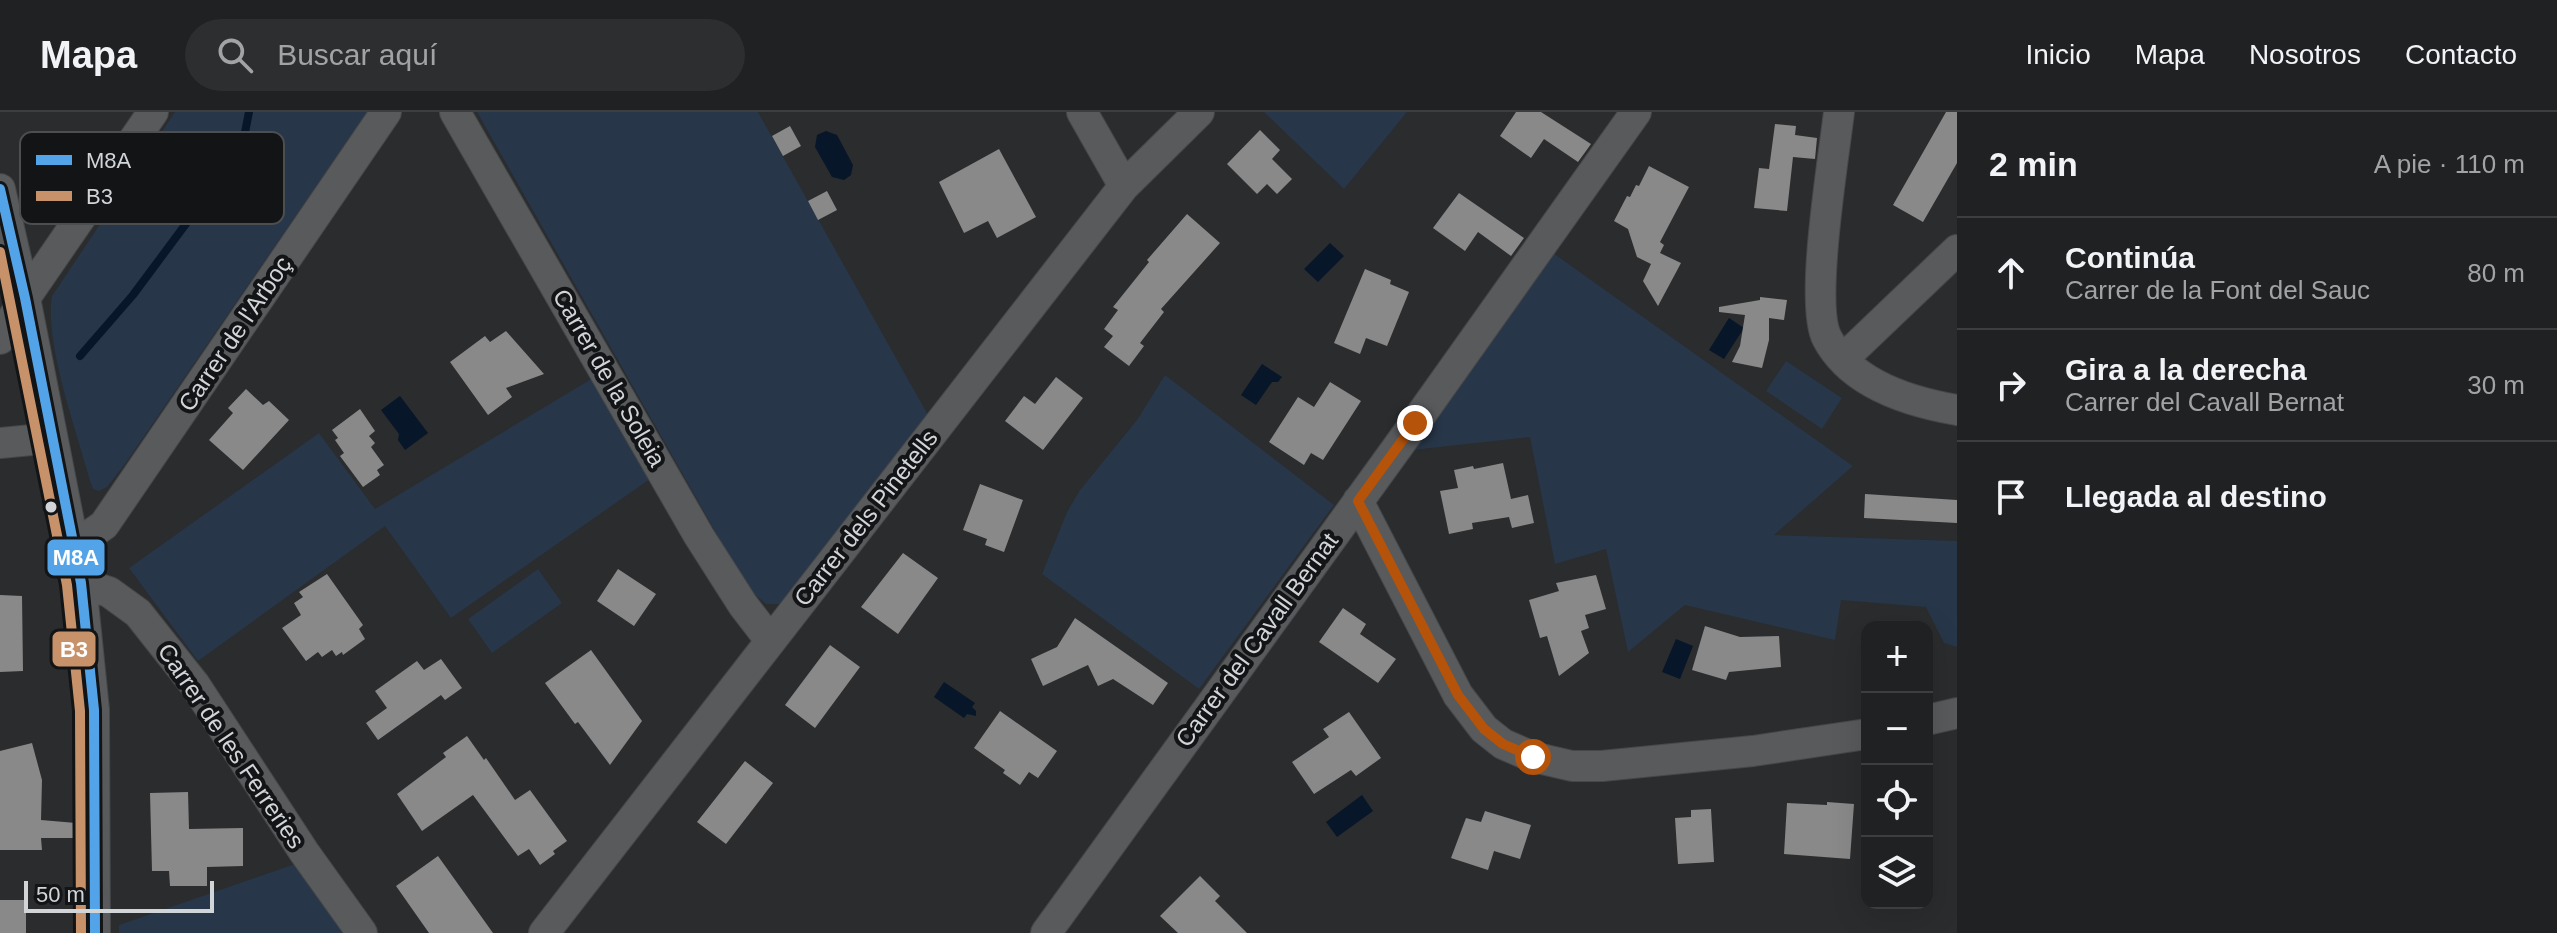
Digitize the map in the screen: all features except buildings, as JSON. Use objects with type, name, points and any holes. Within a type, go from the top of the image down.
[{"type":"street","points":[[139,132],[153,112]]},
{"type":"street","name":"Carrer de l'Arboç","points":[[74,546],[104,525],[386,112]]},
{"type":"street","name":"Carrer de la Soleia","points":[[455,112],[699,536],[743,605],[770,640]]},
{"type":"street","points":[[1082,112],[1124,186]]},
{"type":"street","name":"Carrer dels Pinetells","points":[[544,933],[1124,186],[1199,112]]},
{"type":"street","name":"Carrer del Cavall Bernat","points":[[1046,933],[1636,112]]},
{"type":"street","points":[[1839,112],[1821,264],[1822,324],[1826,337],[1843,359],[1886,391],[1957,410]]},
{"type":"street","points":[[0,189],[25,298],[81,583],[94,710],[95,933]]},
{"type":"street","points":[[0,339],[76,224]]},
{"type":"street","points":[[1843,359],[1957,250]]},
{"type":"street","points":[[0,443],[52,438]]},
{"type":"street","points":[[1358,501],[1458,695],[1484,729],[1503,744],[1533,757],[1572,766],[1602,766],[1753,751],[1861,735]]},
{"type":"street","name":"Carrer de les Ferreries","points":[[81,583],[109,592],[138,613],[195,685],[304,852],[362,933]]},
{"type":"street","points":[[1933,719],[1957,713]]},
{"type":"shaded area","points":[[175,112],[367,112],[125,464],[107,487],[99,491],[93,489],[90,481],[63,388],[51,315],[52,296],[100,224],[284,224],[284,132],[162,132]]},
{"type":"shaded area","points":[[477,112],[758,112],[928,415],[782,604],[766,604],[748,589]]},
{"type":"shaded area","points":[[1264,112],[1407,112],[1344,189]]},
{"type":"shaded area","points":[[826,131],[837,135],[853,165],[851,175],[844,180],[832,177],[815,147],[817,135]]},
{"type":"shaded area","points":[[1330,243],[1344,256],[1318,282],[1304,269]]},
{"type":"shaded area","points":[[1553,253],[1853,466],[1774,535],[1957,541],[1957,647],[1944,643],[1926,607],[1841,600],[1835,640],[1685,605],[1628,652],[1606,549],[1555,564],[1530,437],[1412,450]]},
{"type":"shaded area","points":[[1729,318],[1744,328],[1724,359],[1709,350]]},
{"type":"shaded area","points":[[1786,361],[1842,398],[1822,429],[1766,391]]},
{"type":"shaded area","points":[[1262,364],[1282,377],[1278,382],[1272,382],[1256,405],[1241,395]]},
{"type":"shaded area","points":[[1165,375],[1334,505],[1199,689],[1042,574],[1067,512],[1080,490],[1137,420]]},
{"type":"shaded area","points":[[593,378],[650,479],[451,618],[385,526],[198,661],[129,568],[319,433],[375,509]]},
{"type":"shaded area","points":[[400,396],[428,433],[405,450],[398,440],[399,434],[381,410]]},
{"type":"shaded area","points":[[538,569],[562,603],[492,653],[468,619]]},
{"type":"shaded area","points":[[1676,639],[1693,646],[1680,679],[1662,672]]},
{"type":"shaded area","points":[[944,682],[975,703],[972,707],[976,716],[967,714],[964,718],[934,697]]},
{"type":"shaded area","points":[[1362,795],[1373,811],[1337,837],[1326,822]]},
{"type":"shaded area","points":[[295,864],[344,933],[119,933],[119,925]]},
{"type":"waterway","points":[[245,132],[249,112]]},
{"type":"waterway","points":[[80,356],[133,295],[186,224]]},
{"type":"transit line","name":"M8A","points":[[0,189],[25,298],[81,583],[94,710],[95,933]]},
{"type":"transit line","name":"B3","points":[[0,252],[67,585],[80,711],[81,933]]},
{"type":"route","points":[[1415,423],[1358,501],[1458,695],[1484,729],[1503,744],[1533,757]]}]
